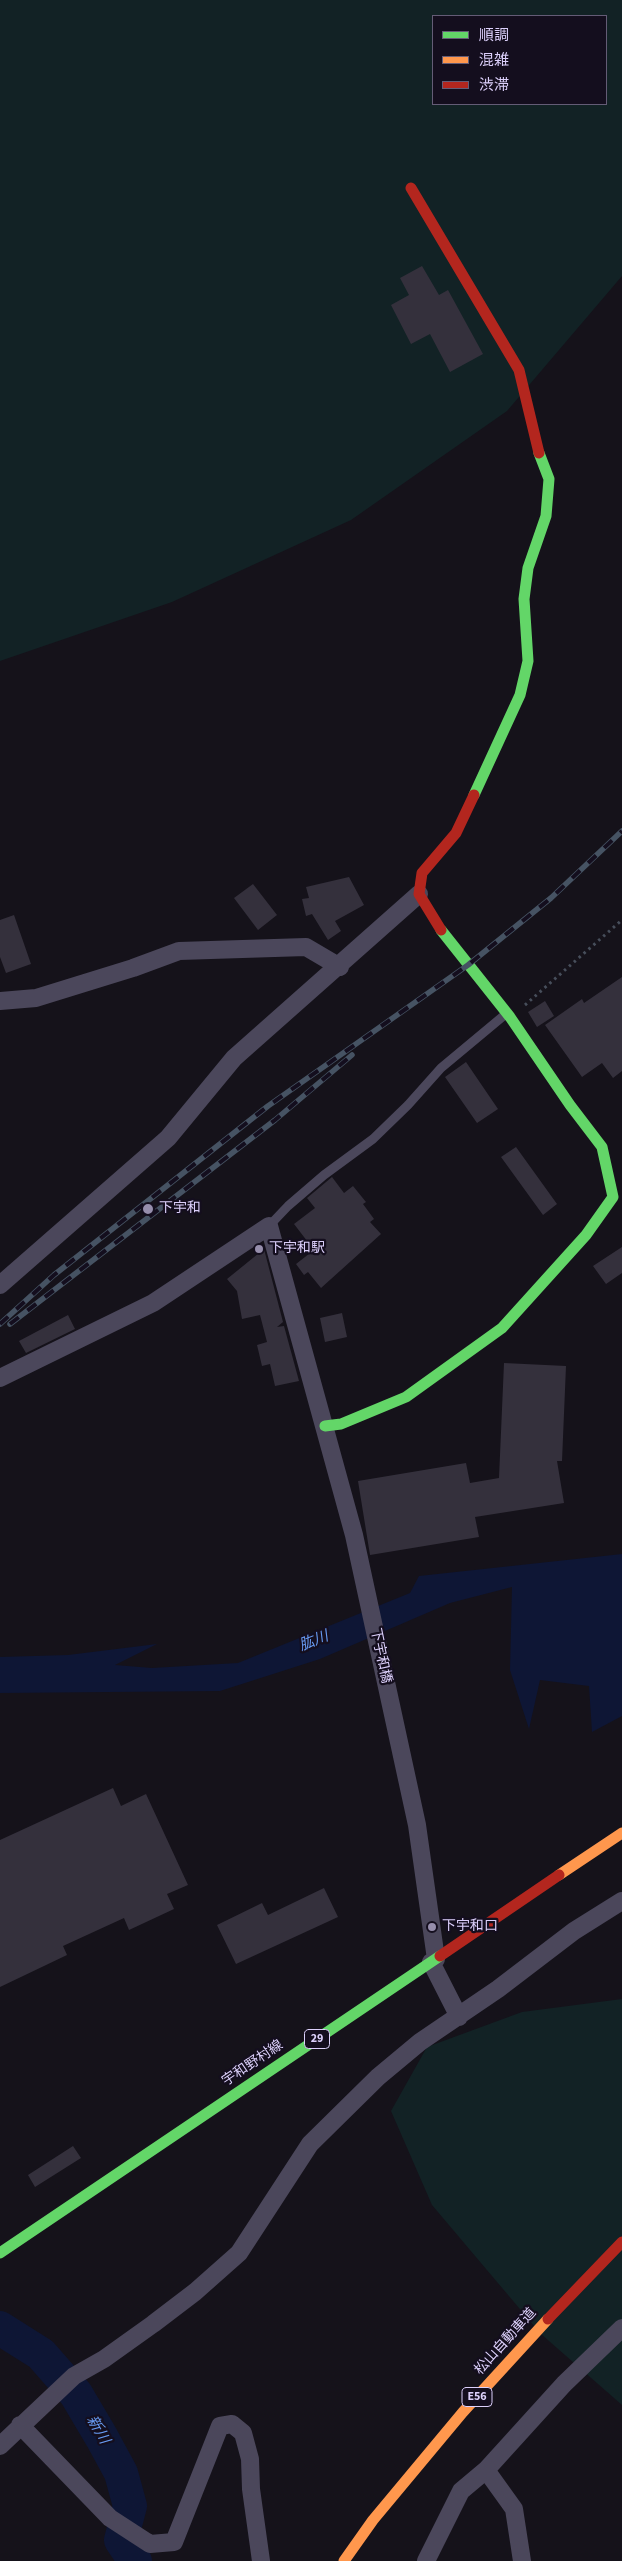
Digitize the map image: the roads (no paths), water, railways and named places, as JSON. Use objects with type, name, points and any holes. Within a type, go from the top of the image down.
[{"type":"main road","points":[[325,1426],[341,1424],[406,1397],[502,1328],[618,1197],[602,1147],[570,1105],[509,1015],[436,924],[420,894],[422,874],[456,833],[520,695],[528,661],[524,599],[528,568],[546,516],[549,479],[538,451],[519,370],[411,188]]},
{"type":"main road","name":"宇和野村線","points":[[0,2253],[622,1834]]},
{"type":"main road","name":"松山自動車道","points":[[344,2561],[373,2520],[463,2412],[557,2309],[622,2242]]},
{"type":"street","points":[[0,1285],[168,1138],[234,1058],[340,967],[420,894]]},
{"type":"street","points":[[0,1001],[36,998],[133,968],[179,951],[306,947],[340,967]]},
{"type":"street","points":[[0,1378],[153,1304],[269,1226]]},
{"type":"street","name":"下宇和橋","points":[[269,1226],[354,1535],[417,1825],[434,1960],[459,2017]]},
{"type":"street","points":[[0,2446],[20,2425],[74,2376],[104,2359],[153,2324],[195,2292],[239,2253],[310,2144],[378,2077],[420,2042],[459,2017],[574,1931],[622,1900]]},
{"type":"street","points":[[426,2561],[461,2491],[486,2470],[564,2384],[622,2328]]},
{"type":"street","points":[[20,2425],[110,2518],[150,2544],[174,2542],[220,2426],[232,2424],[243,2433],[250,2459],[251,2489],[261,2561]]},
{"type":"street","points":[[486,2470],[514,2509],[522,2561]]},
{"type":"lane","points":[[269,1226],[288,1206],[324,1175],[373,1140],[441,1068],[509,1015]]},
{"type":"water","name":"肱川","points":[[622,1554],[622,1716],[592,1732],[589,1686],[540,1680],[529,1729],[510,1670],[512,1587],[450,1603],[320,1659],[220,1691],[0,1693],[0,1657],[68,1655],[157,1644],[115,1665],[152,1668],[238,1663],[410,1593],[419,1576]]},
{"type":"waterway","name":"新川","points":[[0,2328],[41,2354],[76,2394],[102,2438],[121,2473],[130,2506],[121,2540],[135,2561]]},
{"type":"railway","points":[[0,1324],[54,1275],[268,1106],[468,965],[551,898],[622,831]]},
{"type":"railway","points":[[10,1324],[275,1120],[352,1055]]},
{"type":"place","name":"下宇和","points":[[148,1209]]},
{"type":"place","name":"下宇和駅","points":[[259,1249]]},
{"type":"place","name":"下宇和口","points":[[432,1927]]}]
